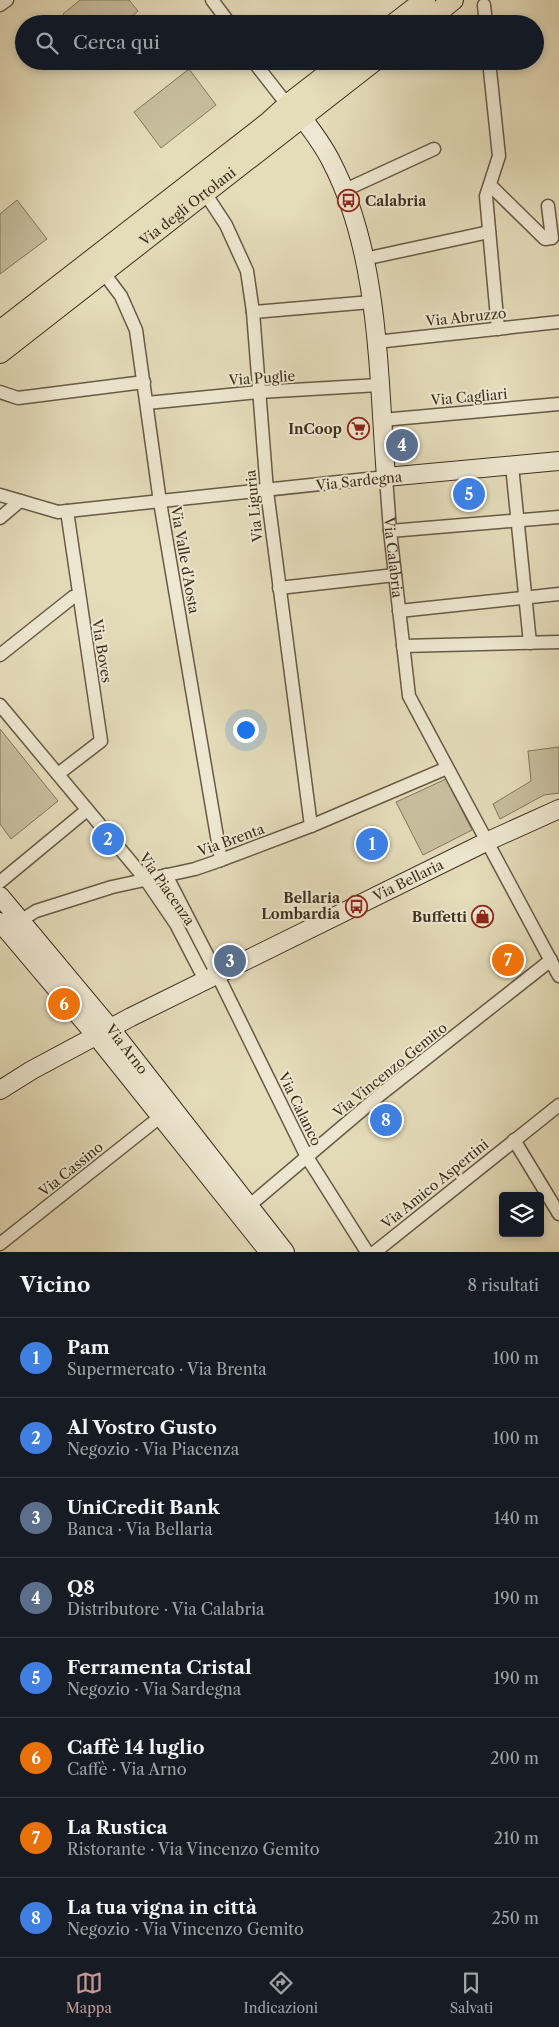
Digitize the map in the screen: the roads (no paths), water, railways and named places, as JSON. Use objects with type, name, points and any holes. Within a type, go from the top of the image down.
[{"type":"main road","points":[[406,15],[425,0]]},
{"type":"main road","points":[[434,15],[453,0]]},
{"type":"main road","name":"Via degli Ortolani","points":[[0,353],[205,193],[296,110],[335,70]]},
{"type":"main road","name":"Via degli Ortolani","points":[[0,331],[269,122],[296,110],[360,70]]},
{"type":"street","points":[[0,5],[7,0]]},
{"type":"street","points":[[212,0],[223,15]]},
{"type":"street","points":[[484,5],[485,15]]},
{"type":"street","points":[[260,70],[282,98],[296,110]]},
{"type":"street","points":[[269,70],[287,94],[296,110]]},
{"type":"street","points":[[490,70],[499,156],[486,196],[498,329]]},
{"type":"street","name":"Via Calabria","points":[[296,110],[331,160],[345,190],[368,272],[376,342],[390,531],[409,696],[559,976]]},
{"type":"street","points":[[345,190],[434,149]]},
{"type":"street","points":[[490,185],[545,239],[552,238],[548,206]]},
{"type":"street","name":"Via Liguria","points":[[205,193],[226,225],[247,271],[253,312],[267,491],[311,826]]},
{"type":"street","points":[[364,260],[488,232]]},
{"type":"street","name":"Via Valle d'Aosta","points":[[104,272],[120,296],[136,330],[160,502],[221,860]]},
{"type":"street","points":[[253,312],[371,302]]},
{"type":"street","name":"Via Abruzzo","points":[[376,342],[559,322]]},
{"type":"street","points":[[0,392],[18,398],[144,382]]},
{"type":"street","name":"Via Puglie","points":[[147,403],[259,392],[379,385]]},
{"type":"street","name":"Via Cagliari","points":[[382,420],[559,404]]},
{"type":"street","name":"Via Sardegna","points":[[0,495],[58,512],[386,477],[559,461]]},
{"type":"street","points":[[512,466],[530,643]]},
{"type":"street","points":[[0,518],[20,501]]},
{"type":"street","name":"Via Boves","points":[[58,774],[101,741],[78,596],[67,511]]},
{"type":"street","points":[[390,531],[559,517]]},
{"type":"street","points":[[279,588],[395,575]]},
{"type":"street","points":[[399,610],[559,594]]},
{"type":"street","points":[[0,655],[73,597],[78,596]]},
{"type":"street","points":[[403,646],[559,642]]},
{"type":"street","name":"Via Piacenza","points":[[0,705],[146,880],[211,977]]},
{"type":"street","name":"Via Brenta","points":[[20,921],[36,911],[112,887],[195,869],[221,860],[311,826],[446,768]]},
{"type":"street","name":"Via Bellaria","points":[[0,1090],[32,1070],[211,977],[486,842],[559,809]]},
{"type":"street","points":[[0,882],[88,810]]},
{"type":"street","name":"Via Piacenza","points":[[166,875],[211,977]]},
{"type":"street","name":"Via Arno","points":[[0,896],[104,1033],[244,1209],[268,1252]]},
{"type":"street","name":"Via Arno","points":[[0,922],[104,1033],[160,1117],[285,1252]]},
{"type":"street","name":"Via Vincenzo Gemito","points":[[244,1209],[381,1094],[551,960]]},
{"type":"street","name":"Via Calanco","points":[[211,977],[307,1157],[367,1252]]},
{"type":"street","name":"Via Amico Aspertini","points":[[375,1252],[559,1105]]},
{"type":"street","name":"Via Cassino","points":[[0,1244],[160,1117]]},
{"type":"street","points":[[514,1140],[559,1214]]},
{"type":"place","name":"Calabria","points":[[349,201]]},
{"type":"place","name":"InCoop","points":[[358,429]]},
{"type":"place","name":"Q8","points":[[402,445]]},
{"type":"place","name":"Ferramenta Cristal","points":[[469,494]]},
{"type":"place","name":"Al Vostro Gusto","points":[[108,839]]},
{"type":"place","name":"Pam","points":[[372,844]]},
{"type":"place","name":"Bellaria Lombardia","points":[[356,906]]},
{"type":"place","name":"Buffetti","points":[[483,917]]},
{"type":"place","name":"La Rustica","points":[[508,960]]},
{"type":"place","name":"UniCredit Bank","points":[[230,961]]},
{"type":"place","name":"Caffè 14 luglio","points":[[64,1004]]},
{"type":"place","name":"La tua vigna in città","points":[[386,1120]]}]
